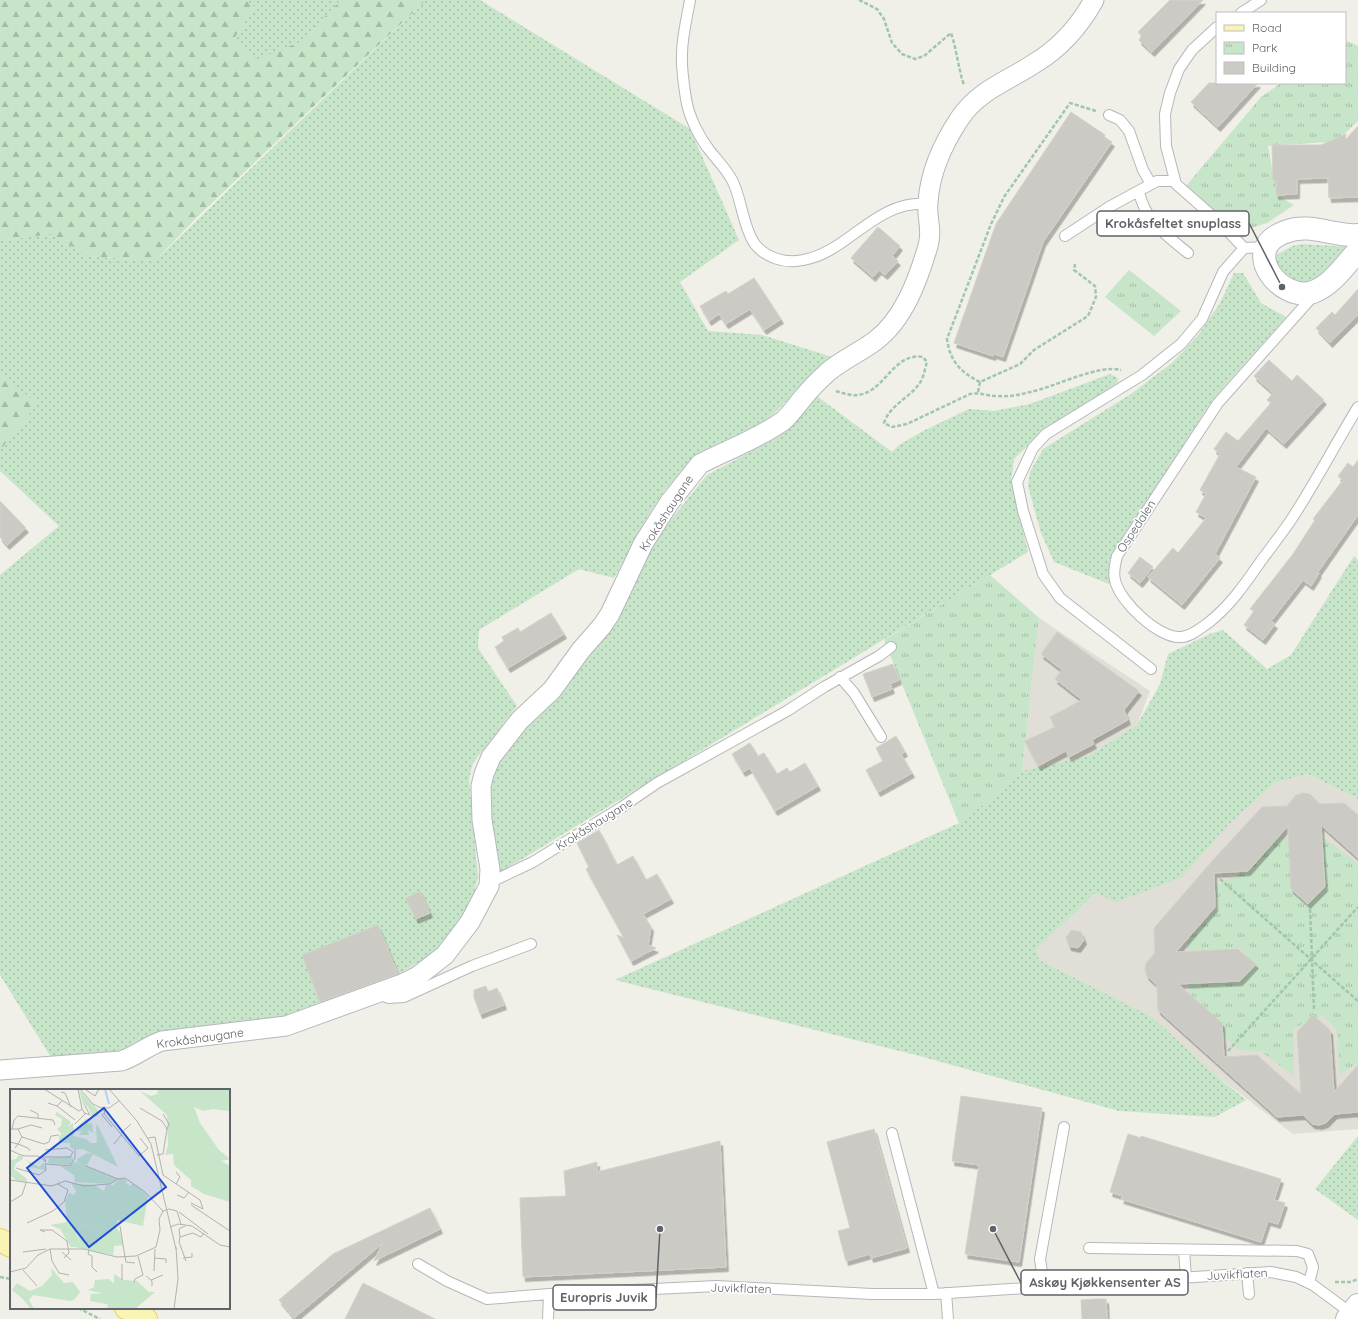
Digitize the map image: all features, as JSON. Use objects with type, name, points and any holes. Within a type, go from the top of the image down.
[{"type":"main road","points":[[0,1240],[10,1245]]},
{"type":"main road","points":[[128,1309],[146,1319]]},
{"type":"street","name":"Krokåshaugane","points":[[0,1070],[121,1061],[150,1045],[162,1041],[286,1026],[374,992],[402,984],[418,976],[445,955],[470,922],[491,882],[482,820],[481,786],[491,757],[520,720],[552,690],[610,614],[644,544],[669,503],[694,470],[700,464],[747,442],[784,420],[818,381],[845,358],[874,341],[886,331],[906,304],[922,266],[931,234],[927,204],[931,179],[941,153],[961,117],[982,94],[1036,63],[1067,38],[1085,16],[1094,0]]},
{"type":"street","points":[[1266,247],[1276,237],[1285,232],[1296,229],[1316,228],[1343,234],[1358,234]]},
{"type":"street","name":"Ospedalen","points":[[1266,247],[1263,255],[1268,272],[1286,288],[1300,294],[1312,292],[1330,282],[1358,251]]},
{"type":"lane","points":[[690,0],[682,54],[690,114],[710,152],[724,166],[733,181],[742,212],[754,243],[766,254],[789,262],[802,261],[818,256],[876,217],[899,207],[917,203],[927,204]]},
{"type":"lane","points":[[1243,12],[1261,0]]},
{"type":"lane","points":[[1216,28],[1192,50],[1179,69],[1170,93],[1165,114],[1166,146],[1175,181],[1217,220],[1244,248]]},
{"type":"lane","points":[[1109,115],[1120,120],[1129,131],[1143,170],[1151,184]]},
{"type":"lane","points":[[1065,236],[1109,207],[1157,181],[1175,181]]},
{"type":"lane","points":[[1139,191],[1141,204],[1152,222],[1188,253]]},
{"type":"lane","points":[[1151,668],[1060,598],[1043,574],[1017,482],[1033,448],[1046,434],[1142,375],[1181,344],[1194,330],[1209,306],[1223,272],[1244,248],[1266,247]]},
{"type":"lane","name":"Ospedalen","points":[[1321,288],[1218,402],[1117,556],[1114,564],[1115,581],[1123,596],[1136,613],[1161,631],[1171,636],[1182,638],[1193,633],[1208,622],[1232,601],[1293,517],[1358,407]]},
{"type":"lane","name":"Krokåshaugane","points":[[491,882],[533,862],[622,807],[657,783],[787,711],[840,677],[879,656],[892,647]]},
{"type":"lane","points":[[840,677],[854,693],[881,737]]},
{"type":"lane","points":[[374,992],[389,998],[404,997],[472,966],[530,944]]},
{"type":"lane","points":[[1044,1286],[1040,1259],[1064,1127]]},
{"type":"lane","points":[[892,1133],[934,1294]]},
{"type":"lane","name":"Juvikflaten","points":[[1089,1248],[1297,1251],[1308,1254],[1313,1267],[1309,1283]]},
{"type":"lane","points":[[1184,1250],[1186,1277]]},
{"type":"lane","name":"Juvikflaten","points":[[418,1264],[447,1281],[487,1299],[549,1294],[717,1286],[872,1294],[934,1294],[1271,1272],[1296,1277],[1309,1283],[1352,1312]]},
{"type":"lane","points":[[1247,1273],[1249,1294]]},
{"type":"lane","points":[[946,1293],[948,1319]]},
{"type":"lane","points":[[548,1319],[549,1294]]},
{"type":"path","points":[[859,0],[878,9],[884,19],[892,43],[902,54],[915,59],[924,56],[951,33],[956,46],[958,69],[965,88]]},
{"type":"path","points":[[1075,264],[1074,270],[1095,286],[1096,297],[1088,316],[1034,350],[1020,364],[980,382],[965,375],[949,354],[947,339],[991,224],[1004,197],[1070,103],[1109,115]]},
{"type":"path","points":[[818,381],[836,392],[858,396],[877,385],[902,361],[914,356],[923,357],[927,362],[921,381],[890,412],[885,420],[884,423],[892,427],[907,424],[970,394],[978,392],[995,396],[1031,392],[1095,371],[1117,368],[1142,375]]},
{"type":"path","points":[[978,392],[980,382]]},
{"type":"path","points":[[1220,879],[1358,1001]]},
{"type":"path","points":[[1228,1051],[1358,907]]},
{"type":"path","points":[[1310,910],[1314,1009]]},
{"type":"path","points":[[0,1277],[10,1279]]},
{"type":"path","points":[[80,1309],[100,1319]]},
{"type":"shaded area","points":[[1039,618],[1150,691],[1137,725],[1088,756],[1022,771]]},
{"type":"shaded area","points":[[1308,774],[1358,799],[1358,1129],[1293,1134],[1213,1073],[1152,1017],[1039,960],[1036,950],[1095,893],[1228,825],[1276,782]]},
{"type":"green space","points":[[0,0],[245,0],[255,7],[233,40],[258,59],[300,42],[341,0],[426,0],[196,218],[155,261],[89,256],[51,234],[0,241]]},
{"type":"green space","points":[[245,0],[341,0],[300,42],[258,60],[233,40],[255,7]]},
{"type":"green space","points":[[426,0],[480,0],[690,129],[739,240],[680,282],[708,331],[762,335],[832,357],[762,425],[682,473],[665,490],[649,514],[614,578],[579,569],[479,630],[478,648],[517,706],[473,763],[469,779],[478,877],[468,916],[437,952],[398,974],[378,925],[302,955],[321,1004],[259,1028],[121,1055],[54,1062],[0,975],[0,575],[59,526],[0,471],[0,450],[37,404],[2,377],[0,368],[0,241],[51,233],[89,256],[155,261]]},
{"type":"green space","points":[[1346,40],[1358,46],[1358,121],[1343,135],[1328,142],[1268,146],[1277,195],[1294,205],[1267,223],[1238,232],[1186,186],[1261,97],[1280,84],[1346,84]]},
{"type":"green space","points":[[1302,244],[1349,247],[1316,279],[1308,283],[1289,282],[1276,266],[1275,256],[1292,246]]},
{"type":"green space","points":[[1129,270],[1181,311],[1154,336],[1105,297]]},
{"type":"green space","points":[[1234,273],[1243,273],[1261,303],[1286,317],[1213,399],[1109,560],[1114,586],[1054,562],[1041,533],[1028,486],[1030,472],[1043,449],[1131,394],[1172,363],[1199,334],[1220,303]]},
{"type":"green space","points":[[0,368],[3,377],[38,404],[0,450]]},
{"type":"green space","points":[[1110,374],[1118,378],[1117,383],[1034,440],[1014,459],[1011,482],[1028,552],[499,873],[486,817],[488,774],[503,748],[566,684],[602,641],[624,606],[640,558],[707,475],[773,440],[814,394],[892,452],[899,445],[923,431],[969,409],[994,411],[1030,404]]},
{"type":"green space","points":[[1354,556],[1358,560],[1358,799],[1308,774],[1276,782],[1228,825],[1182,877],[1116,902],[1095,893],[1036,950],[1039,960],[1152,1017],[1213,1073],[1246,1100],[1215,1117],[1119,1111],[916,1055],[615,980],[959,823],[1012,783],[1022,771],[1088,756],[1137,725],[1160,684],[1168,654],[1210,634],[1223,630],[1267,669],[1291,655]]},
{"type":"green space","points":[[990,575],[1039,618],[1022,771],[1012,783],[959,823],[884,640]]},
{"type":"green space","points":[[1322,836],[1358,864],[1358,1062],[1340,1075],[1337,1030],[1323,1015],[1294,1028],[1294,1076],[1262,1052],[1238,1050],[1188,996],[1189,984],[1240,982],[1257,965],[1239,948],[1187,951],[1187,940],[1217,908],[1216,885],[1249,869],[1277,837],[1289,837],[1291,889],[1307,905],[1324,888]]},
{"type":"green space","points":[[1358,1136],[1358,1220],[1315,1189]]},
{"type":"building","points":[[1170,0],[1203,0],[1152,52],[1139,40],[1142,36],[1138,32]]},
{"type":"building","points":[[1209,83],[1257,84],[1218,127],[1191,102]]},
{"type":"building","points":[[1071,112],[1105,135],[1104,137],[1112,142],[1043,242],[1003,357],[994,354],[993,356],[954,343],[996,224]]},
{"type":"building","points":[[1358,126],[1358,197],[1329,198],[1328,178],[1297,179],[1297,194],[1276,195],[1276,180],[1273,180],[1272,145],[1321,145],[1346,134],[1345,140]]},
{"type":"building","points":[[878,227],[900,246],[892,256],[898,261],[885,275],[879,270],[873,277],[851,258]]},
{"type":"building","points":[[754,278],[781,319],[764,330],[750,309],[726,324],[719,314],[709,321],[700,306],[726,291],[728,294]]},
{"type":"building","points":[[1358,289],[1358,315],[1330,343],[1316,328],[1332,312],[1335,315]]},
{"type":"building","points":[[1269,360],[1292,381],[1297,375],[1324,400],[1284,444],[1266,428],[1236,467],[1256,477],[1215,554],[1220,558],[1182,605],[1148,577],[1173,548],[1178,553],[1206,518],[1196,512],[1206,494],[1200,490],[1220,454],[1214,449],[1226,432],[1238,441],[1271,403],[1267,400],[1273,393],[1254,376]]},
{"type":"building","points":[[1358,460],[1358,515],[1318,572],[1319,573],[1311,586],[1303,580],[1271,621],[1275,624],[1263,640],[1244,625],[1254,611],[1250,609],[1293,554],[1315,520],[1313,519],[1343,480],[1338,476],[1348,463],[1353,467]]},
{"type":"building","points":[[0,501],[26,528],[7,545],[0,537]]},
{"type":"building","points":[[1140,557],[1153,567],[1140,583],[1128,573]]},
{"type":"building","points":[[551,613],[564,634],[508,668],[495,647],[504,641],[502,637],[518,628],[520,632]]},
{"type":"building","points":[[1057,632],[1139,691],[1124,710],[1128,720],[1092,740],[1094,744],[1069,757],[1066,751],[1038,766],[1025,741],[1055,727],[1050,717],[1082,700],[1055,679],[1062,670],[1041,654]]},
{"type":"building","points":[[893,664],[899,680],[890,684],[892,689],[872,697],[863,674]]},
{"type":"building","points":[[896,736],[905,752],[901,754],[912,773],[878,792],[866,770],[883,761],[876,748]]},
{"type":"building","points":[[750,743],[758,756],[764,753],[777,774],[787,768],[790,772],[805,763],[818,786],[775,811],[750,768],[743,772],[732,754]]},
{"type":"building","points":[[1303,793],[1310,794],[1320,804],[1344,803],[1358,815],[1358,858],[1321,825],[1325,887],[1308,904],[1291,889],[1288,826],[1248,871],[1214,873],[1215,907],[1176,952],[1238,949],[1256,964],[1240,981],[1178,984],[1222,1023],[1224,1057],[1257,1055],[1301,1094],[1297,1032],[1313,1015],[1330,1030],[1334,1092],[1358,1065],[1358,1112],[1335,1114],[1326,1123],[1319,1125],[1312,1124],[1303,1115],[1277,1117],[1158,1010],[1157,985],[1147,976],[1145,970],[1146,963],[1155,953],[1154,928],[1213,860],[1262,807],[1287,806],[1296,795]]},
{"type":"building","points":[[599,830],[617,865],[633,856],[646,880],[657,874],[671,899],[643,914],[651,927],[648,945],[656,948],[631,961],[617,935],[624,938],[586,869],[589,867],[577,843]]},
{"type":"building","points":[[420,891],[430,913],[416,919],[406,898]]},
{"type":"building","points":[[378,925],[398,974],[320,1002],[302,955]]},
{"type":"building","points":[[1072,930],[1081,932],[1084,940],[1078,948],[1069,946],[1066,937]]},
{"type":"building","points":[[486,986],[488,992],[497,988],[504,1005],[480,1014],[474,997],[474,990]]},
{"type":"building","points":[[961,1096],[1042,1108],[1019,1262],[965,1254],[979,1165],[952,1161]]},
{"type":"building","points":[[874,1129],[907,1248],[871,1258],[870,1254],[846,1261],[838,1231],[850,1228],[827,1142]]},
{"type":"building","points":[[1128,1134],[1141,1138],[1141,1136],[1281,1179],[1274,1200],[1285,1203],[1278,1224],[1268,1221],[1261,1242],[1121,1199],[1123,1196],[1110,1192]]},
{"type":"building","points":[[720,1141],[726,1267],[523,1277],[520,1198],[566,1196],[564,1171],[597,1162],[597,1172]]},
{"type":"building","points":[[430,1208],[440,1229],[374,1261],[383,1243],[294,1318],[279,1300],[333,1254]]},
{"type":"building","points":[[363,1283],[435,1319],[345,1319]]},
{"type":"building","points":[[1106,1299],[1107,1319],[1082,1319],[1081,1300]]},
{"type":"place","name":"Krokåsfeltet snuplass","points":[[1282,287]]},
{"type":"place","name":"Europris Juvik","points":[[660,1229]]},
{"type":"place","name":"Askøy Kjøkkensenter AS","points":[[993,1229]]}]
